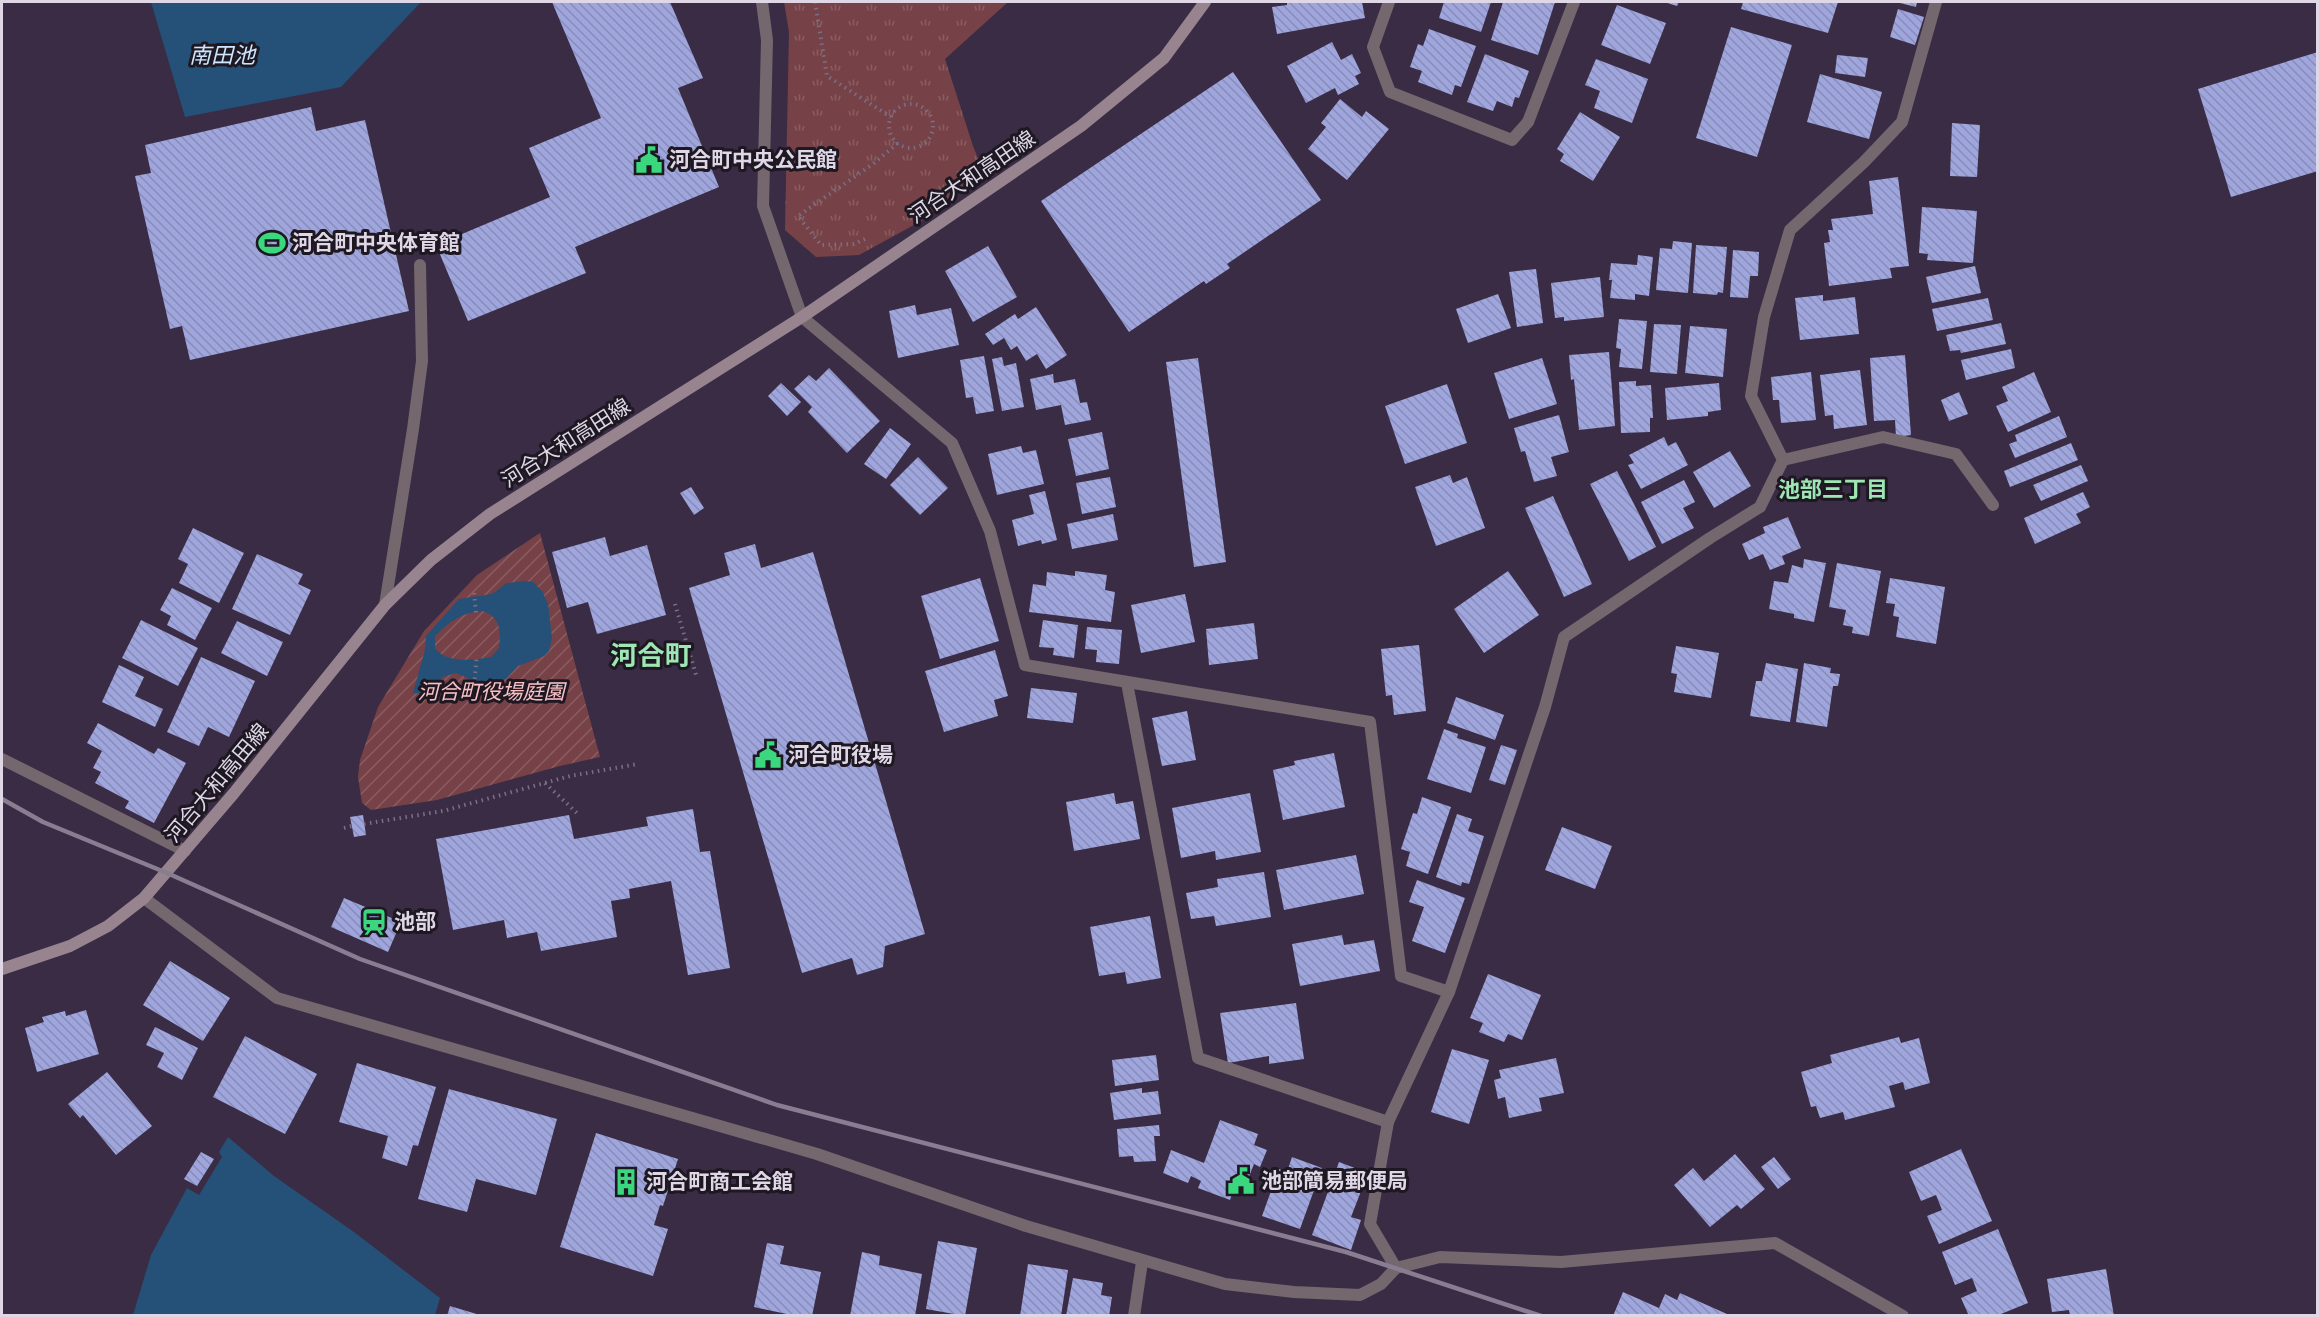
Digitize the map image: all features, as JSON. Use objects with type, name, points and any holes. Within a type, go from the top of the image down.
[{"type":"main road","name":"河合大和高田線","points":[[2,969],[70,946],[108,926],[144,898],[279,738],[384,605],[431,560],[490,514],[802,317],[1081,126],[1164,58],[1205,2]]},
{"type":"street","points":[[762,2],[767,40],[763,206],[802,317],[952,442],[990,531],[1024,665],[1370,722],[1401,976],[1449,992]]},
{"type":"street","points":[[1389,2],[1373,47],[1390,92],[1512,140],[1528,122],[1574,2]]},
{"type":"street","points":[[1783,460],[1751,396],[1764,317],[1790,230],[1864,162],[1902,122],[1936,2]]},
{"type":"street","points":[[384,605],[422,361],[420,265]]},
{"type":"street","points":[[1783,460],[1883,437],[1956,454],[1993,506]]},
{"type":"street","points":[[1396,1268],[1370,1224],[1388,1122],[1449,992],[1545,707],[1564,637],[1710,538],[1760,507],[1783,460]]},
{"type":"street","points":[[1127,683],[1198,1059],[1388,1122]]},
{"type":"street","points":[[2,759],[185,851]]},
{"type":"street","points":[[144,898],[278,998],[817,1154],[1026,1226],[1142,1262],[1225,1284],[1294,1292],[1360,1295],[1382,1284],[1396,1268],[1440,1257],[1561,1262],[1775,1243],[1903,1316]]},
{"type":"street","points":[[1134,1316],[1142,1262]]},
{"type":"path","points":[[815,2],[826,76],[891,117]]},
{"type":"path","points":[[917,104],[930,115],[933,123],[929,139],[923,145],[914,147],[906,147],[898,143],[892,137],[889,129],[891,117],[900,107],[917,104]]},
{"type":"path","points":[[872,236],[854,244],[821,245],[798,216],[873,164],[898,143]]},
{"type":"path","points":[[474,593],[476,613]]},
{"type":"path","points":[[675,604],[697,678]]},
{"type":"path","points":[[474,685],[477,655]]},
{"type":"path","points":[[364,824],[443,811],[570,776],[638,765]]},
{"type":"path","points":[[545,783],[577,813]]},
{"type":"path","points":[[344,828],[352,826]]},
{"type":"green space","points":[[784,2],[1008,2],[945,59],[983,171],[925,219],[859,255],[816,257],[785,230],[789,32]]},
{"type":"green space","name":"河合町役場庭園","points":[[540,533],[600,757],[437,800],[371,810],[362,803],[358,777],[360,760],[378,707],[424,631],[477,575]]},
{"type":"water","name":"南田池","points":[[151,2],[421,2],[341,87],[185,117]]},
{"type":"water","points":[[533,582],[542,591],[548,604],[552,638],[549,651],[544,656],[518,666],[506,679],[499,682],[479,683],[456,673],[443,677],[424,694],[413,693],[425,650],[426,636],[459,599],[492,594],[507,583]],"holes":[[[483,611],[496,621],[500,636],[499,648],[491,657],[469,660],[454,659],[435,649],[435,636],[451,622],[463,615],[476,612]]]},
{"type":"water","points":[[228,1137],[274,1176],[354,1232],[440,1298],[435,1315],[133,1315],[151,1255],[187,1188],[199,1195],[222,1157],[219,1152]]},
{"type":"building","points":[[552,2],[670,2],[703,78],[678,88],[719,187],[575,247],[586,273],[468,321],[436,245],[550,197],[529,148],[601,118]]},
{"type":"building","points":[[1287,2],[1362,2],[1365,18],[1277,34],[1272,7],[1287,5]]},
{"type":"building","points":[[1444,2],[1491,2],[1481,32],[1439,18]]},
{"type":"building","points":[[1503,2],[1555,2],[1538,55],[1491,40]]},
{"type":"building","points":[[1664,2],[1679,2],[1677,6]]},
{"type":"building","points":[[1743,2],[1838,2],[1828,33],[1741,9]]},
{"type":"building","points":[[1896,2],[1917,2],[1916,7]]},
{"type":"building","points":[[1617,5],[1666,23],[1650,64],[1601,45]]},
{"type":"building","points":[[1898,9],[1924,17],[1915,45],[1890,37]]},
{"type":"building","points":[[1731,27],[1792,45],[1757,157],[1696,138]]},
{"type":"building","points":[[1429,29],[1476,46],[1461,87],[1455,85],[1452,95],[1418,82],[1422,71],[1410,67],[1418,44],[1423,46]]},
{"type":"building","points":[[1332,42],[1341,60],[1352,54],[1361,73],[1355,76],[1359,84],[1338,95],[1335,88],[1306,103],[1287,66]]},
{"type":"building","points":[[2318,52],[2318,171],[2231,197],[2198,89]]},
{"type":"building","points":[[1485,54],[1529,71],[1519,98],[1515,97],[1512,107],[1497,101],[1493,111],[1467,102]]},
{"type":"building","points":[[1837,55],[1868,58],[1865,77],[1835,73]]},
{"type":"building","points":[[1596,59],[1648,79],[1632,123],[1594,108],[1600,91],[1585,85]]},
{"type":"building","points":[[1233,72],[1321,200],[1227,264],[1230,268],[1206,284],[1204,281],[1129,332],[1041,201]]},
{"type":"building","points":[[1820,74],[1882,92],[1869,139],[1807,122]]},
{"type":"building","points":[[1340,99],[1362,117],[1366,111],[1389,129],[1347,180],[1308,149],[1326,127],[1321,123]]},
{"type":"building","name":"河合町中央体育館","points":[[311,107],[316,131],[365,120],[409,311],[190,360],[182,326],[170,329],[135,176],[151,173],[145,145]]},
{"type":"building","points":[[1580,112],[1620,137],[1593,181],[1560,161],[1564,154],[1557,149]]},
{"type":"building","points":[[1952,123],[1980,125],[1977,177],[1950,176]]},
{"type":"building","points":[[1898,177],[1909,266],[1890,268],[1892,278],[1829,286],[1824,243],[1830,242],[1828,230],[1833,230],[1831,219],[1873,214],[1869,181]]},
{"type":"building","points":[[1922,207],[1977,211],[1973,263],[1927,260],[1928,254],[1919,253]]},
{"type":"building","points":[[1673,241],[1692,243],[1688,293],[1656,290],[1660,248],[1672,249]]},
{"type":"building","points":[[1696,245],[1727,247],[1723,293],[1718,292],[1717,295],[1693,293]]},
{"type":"building","points":[[988,246],[1017,297],[973,322],[945,271]]},
{"type":"building","points":[[1733,250],[1759,252],[1758,276],[1750,276],[1748,298],[1730,297]]},
{"type":"building","points":[[1638,255],[1653,257],[1649,296],[1635,294],[1635,300],[1610,298],[1611,263],[1637,265]]},
{"type":"building","points":[[1975,266],[1981,293],[1932,303],[1926,277]]},
{"type":"building","points":[[1536,269],[1543,323],[1517,327],[1509,272]]},
{"type":"building","points":[[1600,277],[1604,317],[1564,321],[1564,317],[1555,318],[1551,283]]},
{"type":"building","points":[[1498,294],[1511,328],[1468,343],[1456,309]]},
{"type":"building","points":[[1823,295],[1823,301],[1855,297],[1859,334],[1800,340],[1795,298]]},
{"type":"building","points":[[1988,298],[1993,320],[1937,331],[1932,309]]},
{"type":"building","points":[[915,305],[917,315],[951,308],[959,345],[898,358],[889,311]]},
{"type":"building","points":[[1036,307],[1067,355],[1046,369],[1037,354],[1026,361],[1017,346],[1011,350],[1004,338],[993,345],[985,334],[1015,314],[1018,319]]},
{"type":"building","points":[[1619,319],[1647,321],[1642,369],[1619,367],[1621,349],[1616,348]]},
{"type":"building","points":[[2001,323],[2006,344],[1961,353],[1960,350],[1950,351],[1946,335]]},
{"type":"building","points":[[1654,324],[1681,325],[1677,374],[1650,372]]},
{"type":"building","points":[[1690,326],[1727,329],[1723,377],[1685,373]]},
{"type":"building","points":[[2011,349],[2015,368],[1966,380],[1961,360]]},
{"type":"building","points":[[1609,352],[1615,426],[1579,430],[1569,355]]},
{"type":"building","points":[[1905,355],[1911,435],[1896,437],[1895,420],[1874,421],[1870,358]]},
{"type":"building","points":[[984,356],[994,411],[976,414],[973,397],[966,398],[960,360]]},
{"type":"building","points":[[1002,357],[1004,366],[1016,363],[1024,407],[1002,411],[992,359]]},
{"type":"building","points":[[1198,358],[1226,562],[1194,567],[1166,362]]},
{"type":"building","points":[[1542,358],[1557,404],[1509,419],[1494,373]]},
{"type":"building","points":[[829,368],[880,421],[847,453],[808,412],[812,407],[794,389],[809,375],[816,381]]},
{"type":"building","points":[[1860,370],[1867,425],[1834,429],[1833,415],[1825,416],[1820,375]]},
{"type":"building","points":[[1811,372],[1816,420],[1781,423],[1779,400],[1773,400],[1771,377]]},
{"type":"building","points":[[2034,372],[2051,412],[2008,432],[1996,406],[2008,401],[2002,387]]},
{"type":"building","points":[[1053,374],[1054,383],[1075,379],[1080,403],[1087,402],[1091,420],[1065,425],[1061,405],[1036,410],[1030,379]]},
{"type":"building","points":[[1636,381],[1636,386],[1651,385],[1653,418],[1650,418],[1650,432],[1621,433],[1619,382]]},
{"type":"building","points":[[781,383],[801,402],[787,416],[768,396]]},
{"type":"building","points":[[1719,383],[1721,410],[1708,412],[1708,416],[1667,420],[1665,388]]},
{"type":"building","points":[[1447,384],[1467,443],[1405,464],[1385,406]]},
{"type":"building","points":[[1959,392],[1968,414],[1949,421],[1941,400]]},
{"type":"building","points":[[1559,415],[1569,452],[1551,457],[1557,476],[1534,482],[1525,451],[1521,452],[1514,428]]},
{"type":"building","points":[[2059,416],[2067,437],[2015,458],[2009,444],[2017,441],[2015,435]]},
{"type":"building","points":[[890,428],[911,444],[886,479],[864,464]]},
{"type":"building","points":[[1102,432],[1109,469],[1076,476],[1068,439]]},
{"type":"building","points":[[1664,437],[1668,446],[1676,442],[1688,465],[1641,489],[1628,465],[1634,463],[1629,455]]},
{"type":"building","points":[[2071,443],[2078,460],[2010,487],[2004,471]]},
{"type":"building","points":[[1021,446],[1023,453],[1036,450],[1044,484],[997,495],[988,454]]},
{"type":"building","points":[[1730,451],[1751,486],[1714,508],[1693,472]]},
{"type":"building","points":[[918,457],[948,488],[920,515],[890,485]]},
{"type":"building","points":[[2081,465],[2088,481],[2041,501],[2033,485]]},
{"type":"building","points":[[1617,471],[1656,547],[1629,561],[1590,484]]},
{"type":"building","points":[[1450,475],[1453,483],[1467,477],[1485,528],[1436,546],[1415,487]]},
{"type":"building","points":[[1110,477],[1116,507],[1082,514],[1076,483]]},
{"type":"building","points":[[1684,480],[1695,502],[1683,508],[1694,528],[1662,544],[1641,502]]},
{"type":"building","points":[[691,487],[704,508],[694,515],[680,493]]},
{"type":"building","points":[[1045,491],[1057,540],[1042,544],[1041,540],[1018,546],[1012,520],[1034,514],[1029,495]]},
{"type":"building","points":[[2083,492],[2090,507],[2076,514],[2081,523],[2035,544],[2024,518]]},
{"type":"building","points":[[1553,496],[1592,584],[1564,597],[1525,508]]},
{"type":"building","points":[[1113,514],[1118,540],[1072,549],[1067,524]]},
{"type":"building","points":[[1788,517],[1801,548],[1782,556],[1785,564],[1770,570],[1763,554],[1749,560],[1742,544],[1765,533],[1763,527]]},
{"type":"building","points":[[193,528],[244,553],[219,603],[179,583],[188,564],[178,559]]},
{"type":"building","points":[[605,537],[610,556],[647,545],[666,615],[597,634],[588,602],[567,608],[552,552]]},
{"type":"building","points":[[755,544],[761,568],[813,552],[925,934],[885,946],[883,967],[857,975],[852,958],[802,973],[689,588],[730,575],[724,553]]},
{"type":"building","points":[[257,554],[303,574],[298,584],[311,590],[290,635],[232,609]]},
{"type":"building","points":[[1804,559],[1826,563],[1814,622],[1794,618],[1794,614],[1769,609],[1774,581],[1788,583],[1792,565],[1803,568]]},
{"type":"building","points":[[1837,563],[1881,571],[1869,636],[1852,633],[1853,627],[1843,625],[1846,610],[1829,607]]},
{"type":"building","points":[[1075,571],[1107,575],[1105,590],[1115,592],[1111,622],[1029,612],[1033,584],[1046,586],[1047,572],[1075,576]]},
{"type":"building","points":[[1508,571],[1539,615],[1484,653],[1454,609]]},
{"type":"building","points":[[980,578],[999,641],[940,659],[921,596]]},
{"type":"building","points":[[1890,578],[1945,587],[1936,644],[1896,637],[1899,617],[1893,616],[1895,604],[1886,603]]},
{"type":"building","points":[[172,588],[212,608],[195,640],[167,625],[171,616],[160,610]]},
{"type":"building","points":[[1185,594],[1195,642],[1141,653],[1131,605]]},
{"type":"building","points":[[141,620],[198,648],[178,686],[122,658]]},
{"type":"building","points":[[1043,620],[1078,625],[1074,658],[1053,655],[1054,648],[1039,647]]},
{"type":"building","points":[[237,621],[283,642],[267,676],[221,653]]},
{"type":"building","points":[[1254,623],[1258,659],[1209,665],[1206,629]]},
{"type":"building","points":[[1087,627],[1122,630],[1119,664],[1096,662],[1097,650],[1085,649]]},
{"type":"building","points":[[1419,645],[1426,711],[1394,715],[1392,695],[1386,696],[1381,649]]},
{"type":"building","points":[[1676,646],[1719,653],[1711,698],[1674,692],[1677,674],[1671,673]]},
{"type":"building","points":[[995,650],[1008,696],[994,700],[998,716],[944,732],[925,671]]},
{"type":"building","points":[[201,657],[255,681],[229,737],[208,727],[199,746],[167,732]]},
{"type":"building","points":[[1766,663],[1798,669],[1790,722],[1750,716],[1756,681],[1762,681]]},
{"type":"building","points":[[1804,663],[1831,668],[1830,673],[1840,674],[1838,686],[1833,686],[1827,727],[1796,722]]},
{"type":"building","points":[[119,665],[144,677],[135,696],[163,709],[155,727],[102,702]]},
{"type":"building","points":[[1031,688],[1077,693],[1073,723],[1027,718]]},
{"type":"building","points":[[1456,697],[1504,715],[1495,740],[1447,723]]},
{"type":"building","points":[[1187,711],[1196,760],[1162,766],[1152,718]]},
{"type":"building","points":[[98,723],[154,754],[158,748],[186,763],[154,823],[125,808],[129,801],[95,783],[101,772],[93,768],[102,751],[87,743]]},
{"type":"building","points":[[1444,729],[1458,734],[1457,738],[1486,747],[1471,793],[1427,779]]},
{"type":"building","points":[[1501,745],[1517,750],[1505,785],[1489,780]]},
{"type":"building","points":[[1334,753],[1345,807],[1283,820],[1273,770],[1295,765],[1294,761]]},
{"type":"building","points":[[1114,793],[1116,804],[1133,801],[1140,839],[1074,851],[1066,802]]},
{"type":"building","points":[[1250,793],[1261,852],[1216,860],[1215,851],[1181,858],[1172,808]]},
{"type":"building","points":[[1422,797],[1451,807],[1428,874],[1406,866],[1410,852],[1401,849],[1413,813],[1417,814]]},
{"type":"building","points":[[693,809],[700,852],[710,851],[730,968],[688,975],[671,881],[629,889],[630,898],[611,901],[617,937],[541,951],[537,932],[507,938],[504,920],[453,930],[436,839],[569,815],[574,839],[648,826],[646,817]]},
{"type":"building","points":[[1457,814],[1472,819],[1468,831],[1484,836],[1469,884],[1462,882],[1461,886],[1436,877]]},
{"type":"building","points":[[363,815],[366,835],[354,837],[350,817]]},
{"type":"building","points":[[1562,827],[1612,846],[1595,889],[1545,870]]},
{"type":"building","points":[[1356,855],[1364,894],[1284,910],[1276,870]]},
{"type":"building","points":[[1264,872],[1271,917],[1216,926],[1214,916],[1191,919],[1186,893],[1218,887],[1217,879]]},
{"type":"building","points":[[1417,880],[1465,898],[1445,953],[1412,941],[1424,907],[1409,902]]},
{"type":"building","points":[[344,898],[401,922],[388,952],[331,927]]},
{"type":"building","points":[[1150,916],[1161,978],[1127,984],[1125,972],[1099,976],[1090,927]]},
{"type":"building","points":[[1342,935],[1344,945],[1374,940],[1380,971],[1300,986],[1292,944]]},
{"type":"building","points":[[170,961],[230,998],[203,1041],[143,1005]]},
{"type":"building","points":[[1488,974],[1541,995],[1522,1040],[1508,1034],[1504,1042],[1479,1032],[1483,1023],[1470,1018]]},
{"type":"building","points":[[1296,1003],[1304,1059],[1269,1064],[1269,1056],[1228,1063],[1220,1013]]},
{"type":"building","points":[[86,1010],[99,1054],[37,1072],[25,1028],[44,1022],[42,1017],[65,1011],[66,1016]]},
{"type":"building","points":[[155,1027],[198,1048],[182,1080],[157,1067],[164,1053],[146,1045]]},
{"type":"building","points":[[245,1036],[317,1074],[285,1134],[213,1097]]},
{"type":"building","points":[[1899,1037],[1901,1043],[1919,1038],[1930,1083],[1905,1090],[1903,1082],[1889,1086],[1895,1107],[1845,1120],[1843,1112],[1820,1118],[1816,1106],[1811,1107],[1801,1072],[1832,1063],[1830,1055]]},
{"type":"building","points":[[1452,1049],[1489,1060],[1469,1124],[1431,1112]]},
{"type":"building","points":[[1156,1055],[1159,1080],[1115,1086],[1112,1060]]},
{"type":"building","points":[[1556,1058],[1564,1093],[1539,1098],[1542,1111],[1509,1118],[1505,1097],[1498,1099],[1494,1080],[1501,1078],[1499,1070]]},
{"type":"building","points":[[357,1063],[436,1087],[418,1146],[413,1145],[407,1166],[382,1158],[388,1136],[339,1122]]},
{"type":"building","points":[[107,1072],[152,1126],[116,1155],[83,1115],[80,1118],[68,1104]]},
{"type":"building","points":[[1142,1088],[1142,1093],[1158,1091],[1161,1114],[1114,1120],[1110,1093]]},
{"type":"building","points":[[449,1089],[557,1119],[536,1195],[476,1179],[467,1212],[418,1199]]},
{"type":"building","points":[[1220,1120],[1258,1134],[1254,1145],[1267,1150],[1260,1167],[1254,1164],[1248,1179],[1238,1176],[1230,1200],[1198,1188],[1201,1181],[1191,1176],[1188,1183],[1163,1173],[1171,1150],[1204,1163]]},
{"type":"building","points":[[1159,1125],[1160,1136],[1154,1136],[1156,1161],[1134,1162],[1133,1156],[1119,1157],[1117,1129]]},
{"type":"building","name":"河合町商工会館","points":[[596,1133],[678,1159],[663,1206],[660,1205],[654,1225],[668,1229],[653,1276],[560,1247]]},
{"type":"building","points":[[1961,1149],[1992,1221],[1939,1244],[1927,1216],[1942,1210],[1936,1195],[1921,1201],[1909,1172]]},
{"type":"building","points":[[201,1152],[214,1159],[197,1186],[184,1179]]},
{"type":"building","points":[[1735,1154],[1765,1189],[1741,1209],[1737,1205],[1710,1227],[1674,1185],[1693,1168],[1704,1181]]},
{"type":"building","points":[[1292,1157],[1322,1168],[1300,1229],[1262,1216],[1279,1169],[1287,1172]]},
{"type":"building","points":[[1774,1157],[1791,1179],[1778,1189],[1761,1167]]},
{"type":"building","points":[[1339,1162],[1368,1173],[1351,1217],[1361,1220],[1351,1250],[1312,1235]]},
{"type":"building","points":[[1998,1229],[2028,1303],[1996,1316],[1969,1316],[1961,1298],[1977,1291],[1972,1278],[1955,1285],[1942,1252]]},
{"type":"building","points":[[938,1241],[977,1248],[965,1316],[926,1309]]},
{"type":"building","points":[[767,1243],[784,1246],[780,1264],[821,1272],[812,1316],[796,1316],[754,1307]]},
{"type":"building","points":[[862,1252],[880,1256],[879,1265],[922,1274],[915,1316],[850,1316]]},
{"type":"building","points":[[1028,1264],[1068,1270],[1061,1316],[1020,1316]]},
{"type":"building","points":[[2106,1269],[2114,1316],[2070,1316],[2069,1310],[2052,1312],[2047,1279]]},
{"type":"building","points":[[1073,1278],[1103,1283],[1101,1295],[1112,1297],[1109,1316],[1066,1316]]},
{"type":"building","points":[[1623,1292],[1659,1308],[1665,1294],[1677,1300],[1680,1293],[1727,1316],[1613,1316]]},
{"type":"building","points":[[450,1306],[480,1315],[480,1316],[447,1316]]},
{"type":"railway","points":[[2,799],[43,822],[167,873],[360,959],[777,1105],[1346,1252],[1541,1316]]},
{"type":"place","name":"河合町中央公民館","points":[[649,160]]},
{"type":"place","name":"河合町中央体育館","points":[[272,243]]},
{"type":"place","name":"河合町役場","points":[[768,755]]},
{"type":"place","name":"池部","points":[[374,922]]},
{"type":"place","name":"池部簡易郵便局","points":[[1241,1181]]},
{"type":"place","name":"河合町商工会館","points":[[626,1182]]},
{"type":"district","name":"池部三丁目","points":[[1833,489]]},
{"type":"district","name":"河合町","points":[[651,656]]}]
